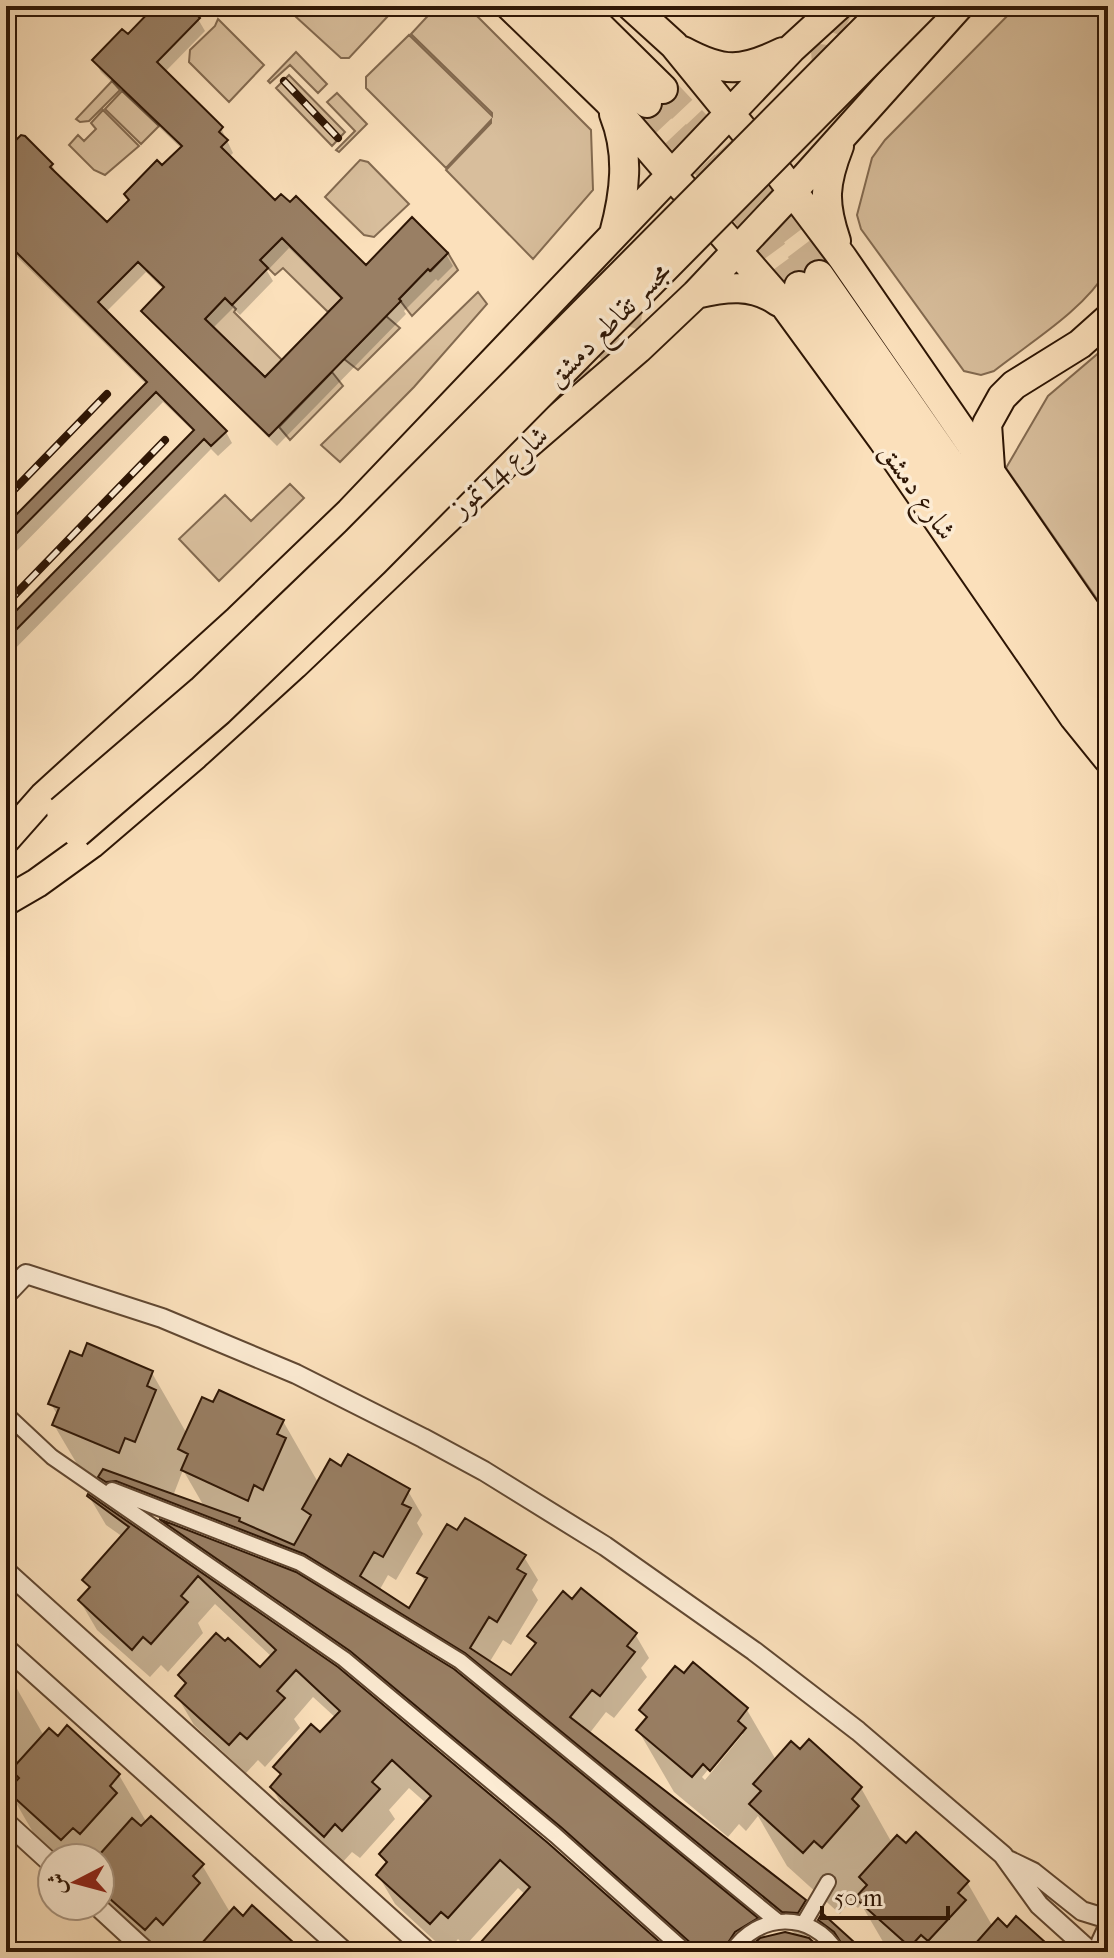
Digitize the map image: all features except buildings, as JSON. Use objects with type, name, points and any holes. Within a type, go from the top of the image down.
[{"type":"main road","points":[[510,6],[609,102],[678,184]]},
{"type":"main road","points":[[549,6],[655,96],[579,6]]},
{"type":"main road","points":[[631,6],[674,45],[737,123]]},
{"type":"main road","points":[[6,839],[44,796],[238,620],[350,512],[614,236],[678,184],[737,123],[791,49],[838,6]]},
{"type":"main road","name":"مجسر تقاطع دمشق","points":[[69,822],[356,542],[888,6]]},
{"type":"main road","name":"مجسر تقاطع دمشق","points":[[69,822],[219,711],[374,562],[924,6]]},
{"type":"main road","name":"شارع 14 تموز","points":[[6,901],[91,844],[195,755],[506,463],[638,349],[696,294],[728,241],[785,182],[843,136],[959,6]]},
{"type":"main road","points":[[674,45],[706,63],[731,68],[754,64],[791,49]]},
{"type":"main road","points":[[609,102],[618,123],[625,168],[624,190],[614,236]]},
{"type":"main road","points":[[842,257],[829,221],[826,201],[827,181],[843,136]]},
{"type":"main road","points":[[785,182],[842,257],[1108,643]]},
{"type":"main road","name":"شارع دمشق","points":[[728,241],[802,289],[1108,690]]},
{"type":"main road","points":[[696,294],[734,287],[753,289],[771,296],[802,289]]},
{"type":"main road","name":"شارع دمشق","points":[[802,289],[1089,699],[1108,737]]},
{"type":"main road","name":"شارع دمشق","points":[[802,289],[883,440],[1074,717],[1108,759]]},
{"type":"main road","points":[[990,469],[987,424],[1002,397],[1014,385],[1080,344],[1108,319]]},
{"type":"main road","points":[[6,858],[69,822]]},
{"type":"main road","points":[[6,894],[69,822]]},
{"type":"street","points":[[6,1295],[26,1274],[162,1318],[327,1389],[484,1471],[605,1546],[789,1676],[880,1749],[1008,1860],[1039,1905],[1091,1952]]},
{"type":"street","points":[[6,1414],[52,1457],[344,1659],[555,1835],[686,1952]]},
{"type":"street","points":[[87,1481],[300,1563],[460,1661],[777,1921]]},
{"type":"street","points":[[6,1571],[428,1952]]},
{"type":"street","points":[[6,1648],[345,1952]]},
{"type":"street","points":[[6,1822],[36,1849]]},
{"type":"street","points":[[1008,1860],[1033,1872],[1082,1911],[1108,1919]]},
{"type":"street","points":[[804,1923],[828,1882]]},
{"type":"street","points":[[732,1952],[746,1934],[777,1921],[804,1923],[821,1933],[837,1952]]},
{"type":"street","points":[[114,1922],[147,1952]]},
{"type":"street","points":[[1100,1952],[1108,1927]]},
{"type":"shaded area","points":[[284,6],[377,6],[388,16],[349,58],[341,58]]},
{"type":"shaded area","points":[[437,6],[467,6],[591,130],[593,190],[533,259],[446,170],[491,120],[446,168],[366,88],[366,77],[409,35],[492,116],[411,34]]},
{"type":"shaded area","points":[[1017,6],[1108,6],[1108,269],[1071,312],[994,371],[981,375],[964,371],[861,229],[857,215],[872,158],[885,140]]},
{"type":"shaded area","points":[[218,19],[264,65],[229,102],[189,62],[190,50],[215,26]]},
{"type":"shaded area","points":[[296,52],[327,84],[318,93],[290,65],[270,83],[268,81]]},
{"type":"shaded area","points":[[289,75],[345,132],[332,146],[276,88]]},
{"type":"shaded area","points":[[112,81],[120,90],[89,121],[76,119]]},
{"type":"shaded area","points":[[122,91],[159,126],[141,144],[105,109]]},
{"type":"shaded area","points":[[337,93],[367,124],[339,152],[336,150],[355,131],[327,102]]},
{"type":"shaded area","points":[[103,110],[139,146],[105,175],[94,170],[69,145],[78,135],[84,141],[96,129],[91,123]]},
{"type":"shaded area","points":[[360,160],[368,162],[409,204],[374,237],[364,235],[325,197]]},
{"type":"shaded area","points":[[282,238],[342,298],[328,312],[283,268],[275,275],[260,260]]},
{"type":"shaded area","points":[[448,253],[458,270],[412,316],[399,299]]},
{"type":"shaded area","points":[[478,292],[487,304],[414,387],[340,462],[321,445]]},
{"type":"shaded area","points":[[225,298],[236,309],[234,312],[282,360],[265,377],[205,319]]},
{"type":"shaded area","points":[[386,316],[400,328],[358,370],[344,359]]},
{"type":"shaded area","points":[[1108,345],[1108,615],[1006,468],[1048,396]]},
{"type":"shaded area","points":[[332,372],[343,386],[290,440],[279,427]]},
{"type":"shaded area","points":[[290,484],[304,498],[219,581],[179,539],[225,495],[251,521]]},
{"type":"tunnel","points":[[841,6],[831,25],[825,55],[832,73],[840,81],[853,88],[863,88],[901,62]]},
{"type":"tunnel","points":[[663,89],[740,171],[819,275]]},
{"type":"tunnel","points":[[647,103],[726,187],[799,286]]},
{"type":"tunnel","points":[[542,419],[624,329],[627,320],[626,303],[609,283],[591,281],[582,284],[559,303]]},
{"type":"railway","points":[[284,81],[338,138]]},
{"type":"railway","points":[[6,498],[107,394]]},
{"type":"railway","points":[[6,604],[165,440]]}]
